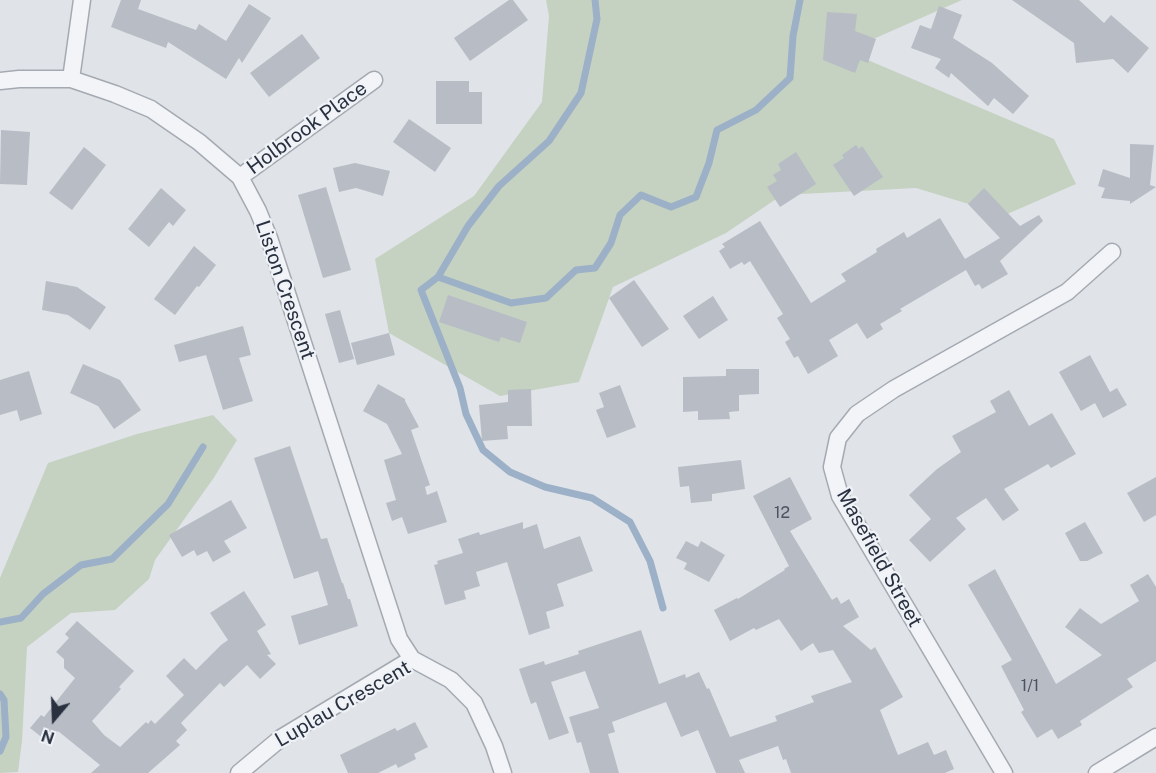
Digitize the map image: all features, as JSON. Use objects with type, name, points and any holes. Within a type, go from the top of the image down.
[{"type":"street","points":[[71,79],[82,0]]},
{"type":"street","name":"Liston Crescent","points":[[0,81],[71,79],[115,94],[151,109],[199,142],[240,177],[269,238],[399,639],[412,659]]},
{"type":"street","name":"Holbrook Place","points":[[240,177],[374,80]]},
{"type":"street","name":"Masefield Street","points":[[1004,773],[840,496],[832,467],[838,438],[857,414],[885,395],[1067,292],[1112,252]]},
{"type":"street","name":"Luplau Crescent","points":[[239,773],[281,738],[412,659],[451,680],[474,703],[494,746],[503,773]]},
{"type":"street","points":[[1096,773],[1156,737]]},
{"type":"green space","points":[[546,0],[962,0],[871,40],[863,58],[1054,139],[1076,184],[1005,215],[916,188],[782,195],[726,233],[613,287],[579,382],[500,396],[389,333],[375,259],[474,196],[542,102],[549,16]]},
{"type":"green space","points":[[213,415],[237,440],[213,479],[155,560],[149,579],[115,610],[71,613],[27,647],[18,772],[0,773],[0,578],[48,463],[137,434]]},
{"type":"building","points":[[121,0],[141,0],[138,9],[196,30],[199,24],[226,41],[249,4],[271,18],[242,63],[239,58],[226,79],[168,42],[166,48],[111,27]]},
{"type":"building","points":[[509,0],[513,0],[528,20],[470,61],[454,38]]},
{"type":"building","points":[[1012,0],[1079,0],[1104,23],[1111,15],[1149,48],[1128,73],[1113,59],[1076,63],[1074,43]]},
{"type":"building","points":[[939,6],[962,15],[953,38],[992,63],[1029,96],[1013,114],[994,98],[988,106],[951,73],[949,78],[935,68],[941,59],[911,48],[920,25],[931,29]]},
{"type":"building","points":[[827,12],[857,14],[855,31],[876,39],[868,63],[860,60],[855,73],[823,60]]},
{"type":"building","points":[[302,34],[320,58],[269,97],[250,73]]},
{"type":"building","points":[[436,81],[469,81],[469,92],[482,92],[482,124],[436,124]]},
{"type":"building","points":[[409,119],[451,148],[435,172],[393,142]]},
{"type":"building","points":[[1,130],[30,132],[27,185],[0,184]]},
{"type":"building","points":[[1130,144],[1154,145],[1150,185],[1156,187],[1130,204],[1130,201],[1101,198],[1105,188],[1098,186],[1103,169],[1130,178]]},
{"type":"building","points":[[856,145],[859,149],[862,146],[883,177],[854,196],[833,165],[844,158],[842,155]]},
{"type":"building","points":[[84,147],[106,165],[72,210],[49,193]]},
{"type":"building","points":[[796,152],[816,184],[780,207],[767,187],[777,181],[773,175],[781,170],[778,164]]},
{"type":"building","points":[[355,163],[390,171],[383,196],[356,188],[339,192],[333,168]]},
{"type":"building","points":[[326,187],[351,270],[323,278],[298,195]]},
{"type":"building","points":[[161,188],[186,210],[173,226],[169,222],[149,247],[128,229]]},
{"type":"building","points":[[984,188],[1020,226],[1039,215],[1043,221],[1000,261],[1008,274],[982,289],[979,284],[975,286],[966,270],[900,309],[902,311],[880,324],[883,329],[867,339],[857,323],[829,340],[838,356],[808,374],[798,356],[794,358],[785,342],[790,339],[777,318],[783,314],[750,261],[744,265],[742,262],[730,269],[719,251],[725,247],[722,244],[760,221],[811,303],[846,281],[841,274],[877,252],[876,249],[904,232],[907,238],[940,218],[965,259],[1000,238],[968,204]]},
{"type":"building","points":[[194,246],[216,265],[175,315],[154,299]]},
{"type":"building","points":[[634,280],[669,329],[642,347],[609,298]]},
{"type":"building","points":[[46,281],[77,287],[106,307],[90,330],[68,315],[42,310]]},
{"type":"building","points":[[448,295],[527,322],[520,343],[501,337],[499,342],[439,322]]},
{"type":"building","points":[[713,296],[728,320],[699,339],[683,316]]},
{"type":"building","points":[[340,310],[354,359],[339,363],[325,314]]},
{"type":"building","points":[[243,326],[251,355],[239,358],[253,401],[223,410],[206,355],[179,362],[174,345]]},
{"type":"building","points":[[389,333],[395,355],[357,365],[351,343]]},
{"type":"building","points":[[1090,355],[1110,392],[1117,388],[1127,405],[1103,418],[1095,403],[1081,411],[1059,372]]},
{"type":"building","points":[[83,364],[120,380],[141,410],[114,429],[98,406],[70,393]]},
{"type":"building","points":[[726,369],[759,369],[759,394],[739,395],[739,411],[729,412],[730,419],[698,420],[698,411],[683,412],[683,377],[726,376]]},
{"type":"building","points":[[29,371],[42,414],[20,421],[17,410],[0,415],[0,380]]},
{"type":"building","points":[[378,384],[405,399],[419,427],[411,430],[430,485],[425,487],[427,495],[437,491],[447,522],[408,534],[402,517],[392,521],[386,503],[396,500],[384,460],[402,454],[387,424],[363,411]]},
{"type":"building","points":[[620,385],[636,427],[607,438],[596,410],[604,407],[599,393]]},
{"type":"building","points":[[531,389],[532,426],[507,426],[508,439],[482,441],[479,405],[508,402],[508,390]]},
{"type":"building","points":[[1009,390],[1029,426],[1052,413],[1076,454],[1051,468],[1048,464],[1004,489],[1019,510],[1003,521],[986,498],[956,518],[966,529],[930,562],[909,540],[931,519],[909,495],[937,469],[961,452],[952,436],[996,412],[990,401]]},
{"type":"building","points":[[290,446],[321,539],[327,538],[358,626],[299,645],[291,616],[328,605],[318,571],[294,579],[254,458]]},
{"type":"building","points":[[741,460],[745,489],[712,494],[712,501],[691,503],[689,486],[680,487],[678,467]]},
{"type":"building","points":[[790,477],[812,519],[790,531],[832,600],[837,597],[841,604],[849,599],[859,617],[843,626],[871,650],[875,647],[903,697],[880,710],[898,755],[928,742],[934,755],[946,750],[954,769],[945,773],[791,773],[778,746],[739,760],[745,773],[716,773],[698,730],[681,737],[666,702],[612,722],[615,732],[608,734],[619,773],[590,773],[581,742],[577,743],[569,717],[599,708],[585,671],[551,682],[569,733],[549,740],[536,702],[531,704],[519,669],[544,661],[545,665],[579,654],[578,651],[641,630],[659,684],[685,674],[686,678],[699,672],[707,689],[709,688],[730,737],[777,721],[775,716],[814,702],[811,696],[852,682],[833,650],[819,653],[813,643],[801,651],[779,619],[756,630],[754,628],[730,641],[714,610],[738,599],[789,566],[753,496]]},
{"type":"building","points":[[1156,477],[1156,515],[1144,522],[1127,493]]},
{"type":"building","points":[[231,500],[247,528],[224,541],[231,552],[213,562],[207,551],[197,556],[194,550],[182,557],[169,535]]},
{"type":"building","points":[[523,522],[523,529],[537,524],[544,549],[580,536],[593,571],[557,584],[564,606],[546,612],[550,628],[529,635],[507,562],[476,572],[480,586],[464,591],[466,599],[445,605],[434,565],[438,564],[437,561],[463,553],[458,539]]},
{"type":"building","points":[[1085,522],[1103,553],[1087,561],[1080,561],[1065,533]]},
{"type":"building","points":[[686,541],[698,547],[701,541],[725,555],[709,582],[684,569],[687,563],[676,558]]},
{"type":"building","points":[[995,569],[1056,684],[1102,655],[1065,627],[1080,608],[1101,624],[1139,601],[1130,585],[1148,574],[1156,587],[1156,661],[1127,679],[1133,687],[1080,721],[1082,725],[1058,739],[1052,729],[1037,738],[1021,712],[1024,710],[1001,666],[1012,660],[968,585]]},
{"type":"building","points":[[244,591],[266,625],[257,631],[271,654],[267,655],[276,664],[260,679],[247,665],[224,687],[220,683],[181,723],[187,730],[176,741],[180,745],[148,773],[91,773],[100,765],[58,731],[49,743],[30,728],[41,715],[44,717],[75,678],[64,668],[64,659],[56,652],[69,638],[65,634],[77,621],[134,671],[92,721],[104,735],[120,747],[146,722],[148,724],[151,720],[155,724],[184,695],[166,676],[184,658],[196,670],[228,640],[210,613]]},
{"type":"building","points":[[415,722],[428,747],[414,754],[416,759],[398,768],[396,764],[378,773],[348,773],[340,755],[395,728],[397,731]]},
{"type":"waterway","points":[[595,0],[597,19],[581,93],[549,141],[499,186],[468,226],[438,277],[421,290],[460,388],[466,414],[483,450],[510,472],[545,487],[592,498],[630,522],[650,561],[663,608]]},
{"type":"waterway","points":[[438,277],[511,303],[546,298],[576,270],[595,268],[611,243],[620,215],[641,195],[671,207],[696,197],[709,163],[717,130],[756,110],[790,78],[793,36],[800,0]]},
{"type":"waterway","points":[[0,622],[21,618],[43,594],[81,565],[112,559],[168,504],[203,447]]},
{"type":"waterway","points":[[0,694],[4,700],[6,737],[0,751]]}]
